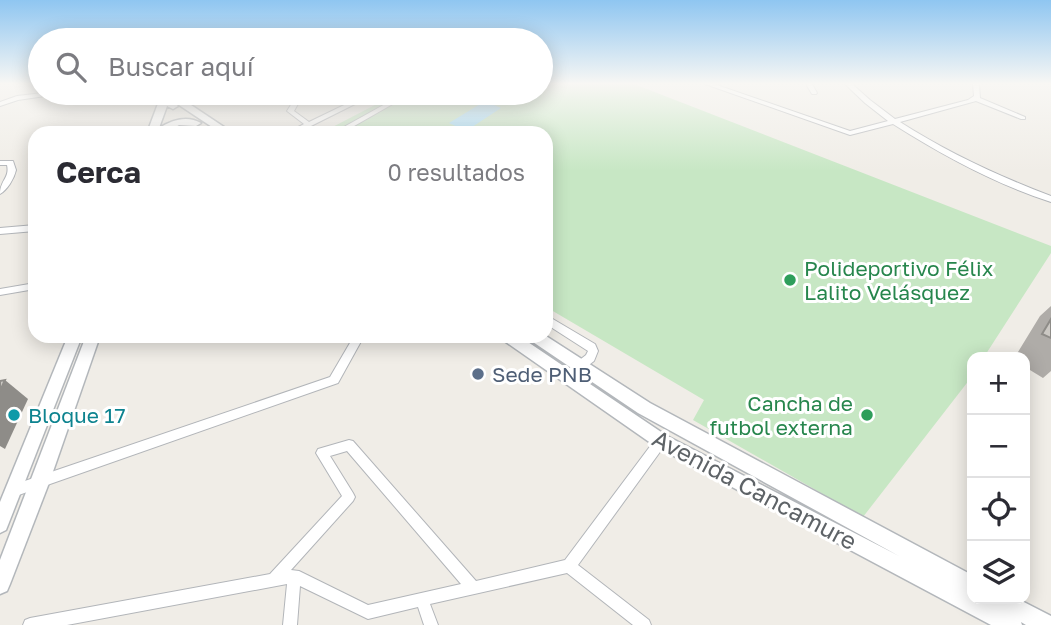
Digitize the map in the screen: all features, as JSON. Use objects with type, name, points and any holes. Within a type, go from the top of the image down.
[{"type":"main road","points":[[186,113],[200,126]]},
{"type":"main road","points":[[195,113],[217,126]]},
{"type":"main road","points":[[169,126],[177,122],[196,123]]},
{"type":"main road","points":[[0,524],[72,343]]},
{"type":"main road","points":[[0,584],[90,343]]},
{"type":"main road","name":"Avenida Cancamure","points":[[522,343],[644,408],[751,478],[1012,625]]},
{"type":"main road","name":"Avenida Cancamure","points":[[543,343],[573,371],[661,441],[751,478],[967,583]]},
{"type":"main road","points":[[1007,604],[1047,625]]},
{"type":"street","points":[[293,113],[309,125],[332,113]]},
{"type":"street","points":[[350,126],[373,113]]},
{"type":"street","points":[[790,113],[850,134],[926,113]]},
{"type":"street","points":[[882,113],[1010,184],[1051,199]]},
{"type":"street","points":[[1011,113],[1023,118]]},
{"type":"street","points":[[0,163],[10,163],[13,172],[0,191]]},
{"type":"street","points":[[0,231],[28,229]]},
{"type":"street","points":[[0,292],[28,287]]},
{"type":"street","points":[[553,323],[591,347],[593,355],[573,371]]},
{"type":"street","points":[[13,491],[334,380],[355,343]]},
{"type":"street","points":[[30,625],[294,576],[368,612],[569,566],[661,441]]},
{"type":"street","points":[[273,580],[349,497],[322,453],[349,446],[473,588]]},
{"type":"street","points":[[569,566],[644,625]]},
{"type":"street","points":[[290,625],[294,576]]},
{"type":"street","points":[[422,600],[431,625]]},
{"type":"green space","name":"Polideportivo Félix Lalito Velásquez","points":[[359,113],[709,113],[1051,246],[1051,253],[987,352],[967,352],[967,383],[863,517],[693,420],[704,400],[553,311],[553,126],[334,126]]},
{"type":"water","points":[[465,113],[493,113],[474,126],[455,126],[449,123]]},
{"type":"building","points":[[1051,319],[1051,338],[1042,334]]},
{"type":"place","name":"Polideportivo Félix Lalito Velásquez","points":[[790,280]]},
{"type":"place","name":"Sede PNB","points":[[478,374]]},
{"type":"place","name":"Bloque 17","points":[[14,415]]},
{"type":"place","name":"Cancha de futbol externa","points":[[867,415]]}]
